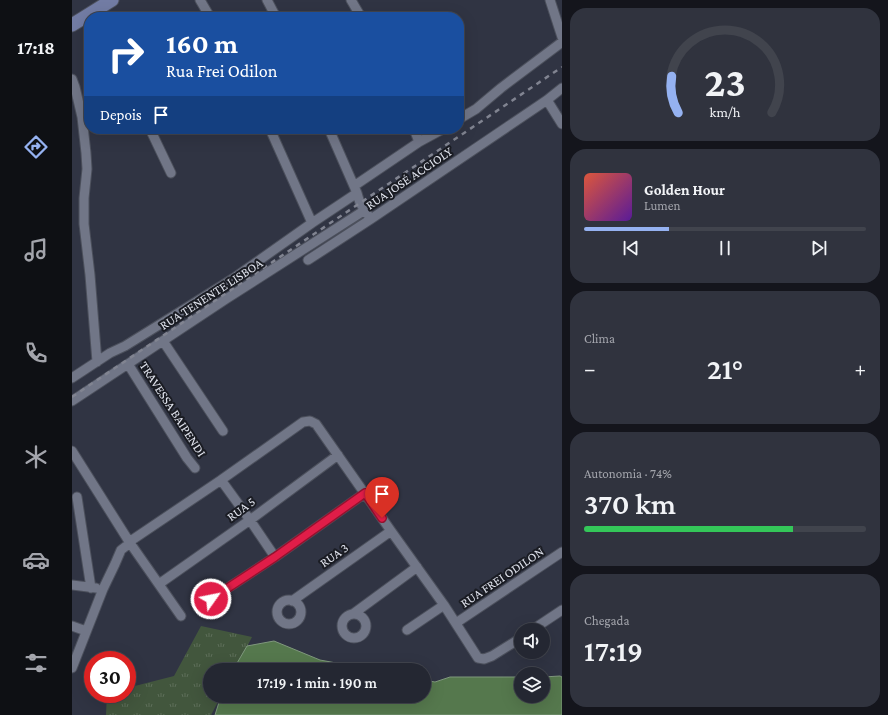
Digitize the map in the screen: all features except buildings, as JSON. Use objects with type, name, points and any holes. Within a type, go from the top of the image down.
[{"type":"main road","points":[[97,12],[112,0]]},
{"type":"main road","points":[[72,25],[84,19]]},
{"type":"street","points":[[200,0],[207,12]]},
{"type":"street","points":[[267,0],[273,12]]},
{"type":"street","points":[[351,0],[358,12]]},
{"type":"street","points":[[550,0],[562,37]]},
{"type":"street","points":[[464,116],[476,109],[501,88],[562,42]]},
{"type":"street","points":[[72,79],[82,117],[86,153],[87,169],[84,198],[84,224],[97,362]]},
{"type":"street","name":"RUA JOSÉ ACCIOLY","points":[[308,260],[549,103],[562,88]]},
{"type":"street","points":[[549,103],[562,109]]},
{"type":"street","points":[[549,103],[562,124]]},
{"type":"street","points":[[152,134],[171,173]]},
{"type":"street","points":[[272,134],[312,223]]},
{"type":"street","points":[[331,134],[360,203],[371,219]]},
{"type":"street","points":[[416,134],[419,142]]},
{"type":"street","name":"RUA JOSÉ ACCIOLY","points":[[72,378],[110,353],[125,346],[234,278],[312,223],[419,142],[433,134]]},
{"type":"street","name":"RUA TENENTE LISBOA","points":[[72,401],[365,210]]},
{"type":"street","points":[[163,341],[223,431]]},
{"type":"street","name":"TRAVESSA BAIPENDI","points":[[128,364],[187,458],[195,468]]},
{"type":"street","name":"RUA FREI ODILON","points":[[72,668],[103,589],[121,550],[132,540],[303,422],[310,421],[316,424],[365,493],[444,605],[478,658],[484,659],[492,656],[514,642]]},
{"type":"street","points":[[72,451],[130,543],[181,616]]},
{"type":"street","name":"RUA 5","points":[[159,584],[250,520],[338,455]]},
{"type":"street","points":[[221,480],[275,557]]},
{"type":"street","points":[[211,599],[275,557],[365,493]]},
{"type":"street","points":[[77,497],[91,588]]},
{"type":"street","name":"RUA 3","points":[[292,600],[391,531]]},
{"type":"street","name":"RUA FREI ODILON","points":[[456,623],[562,552]]},
{"type":"street","points":[[353,614],[417,567]]},
{"type":"street","points":[[72,585],[103,589]]},
{"type":"street","points":[[407,630],[444,605]]},
{"type":"street","points":[[542,623],[562,610]]},
{"type":"street","points":[[72,626],[86,631]]},
{"type":"green space","points":[[201,626],[252,637],[239,663],[203,663],[203,703],[217,703],[211,715],[106,715],[107,703],[136,703],[136,686],[174,676]]},
{"type":"shaded area","points":[[274,641],[320,660],[336,663],[237,663],[247,646]]},
{"type":"shaded area","points":[[450,677],[514,677],[514,703],[550,703],[550,677],[562,677],[562,715],[215,715],[219,703],[431,703],[431,681],[435,682]]},
{"type":"railway","points":[[464,133],[562,67]]},
{"type":"railway","points":[[72,397],[463,134]]},
{"type":"route","points":[[211,599],[275,557],[365,493],[382,518]]}]
